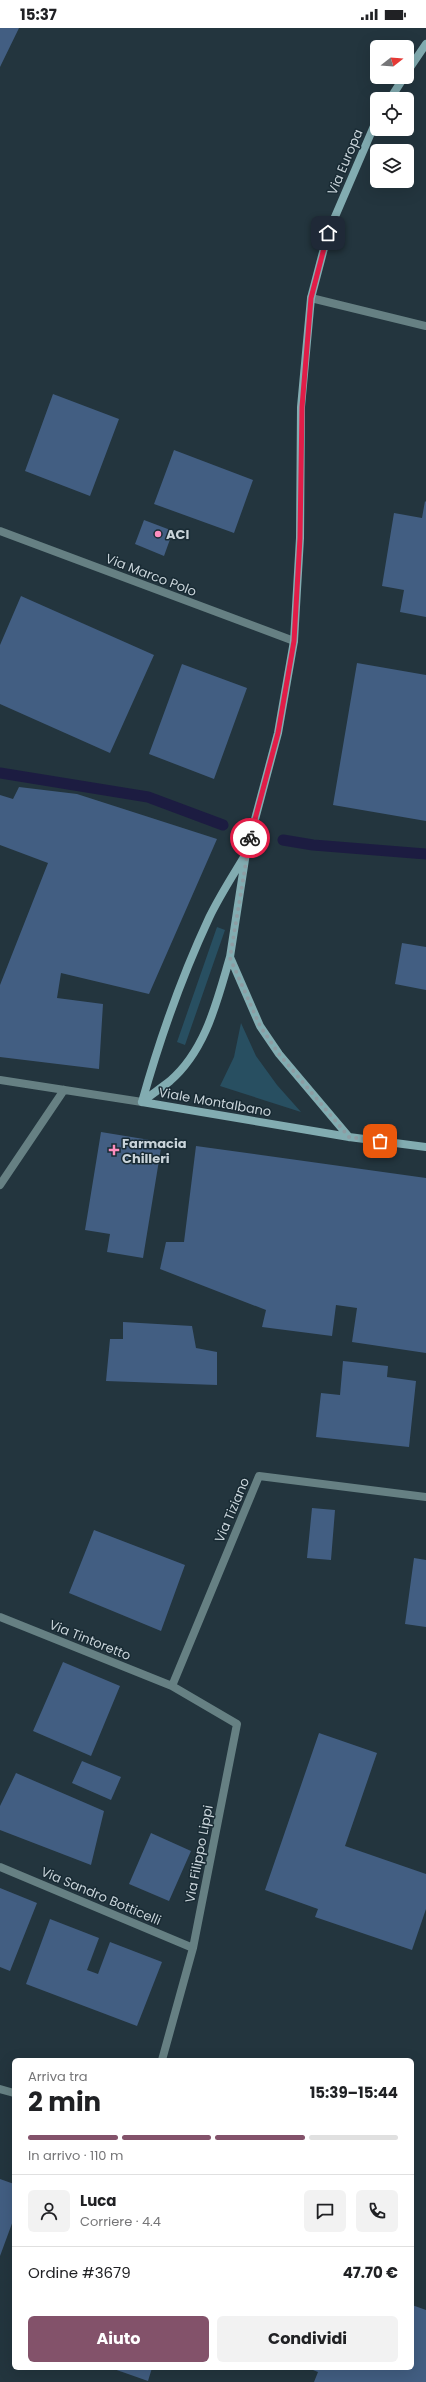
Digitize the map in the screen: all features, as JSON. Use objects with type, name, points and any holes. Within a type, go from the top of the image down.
[{"type":"main road","points":[[414,62],[426,44]]},
{"type":"main road","name":"Via Europa","points":[[246,853],[278,733],[294,641],[300,538],[302,407],[311,298],[328,233],[370,135]]},
{"type":"main road","points":[[142,1102],[171,1080],[190,1059],[208,1028],[230,958],[246,853]]},
{"type":"main road","points":[[142,1102],[163,1030],[187,968],[210,917],[246,853]]},
{"type":"main road","points":[[230,958],[260,1026],[279,1054],[349,1137]]},
{"type":"main road","name":"Viale Montalbano","points":[[142,1102],[349,1137],[426,1147]]},
{"type":"street","points":[[311,298],[426,326]]},
{"type":"street","name":"Via Marco Polo","points":[[0,531],[294,641]]},
{"type":"street","name":"Viale Montalbano","points":[[0,1080],[142,1102]]},
{"type":"street","points":[[0,1185],[64,1090]]},
{"type":"street","name":"Via Tiziano","points":[[172,1686],[259,1476],[426,1497]]},
{"type":"street","name":"Via Tintoretto","points":[[0,1617],[172,1686]]},
{"type":"street","name":"Via Filippo Lippi","points":[[163,2058],[193,1948],[237,1724],[172,1686]]},
{"type":"street","name":"Via Sandro Botticelli","points":[[0,1867],[193,1948]]},
{"type":"street","points":[[0,2089],[12,2092]]},
{"type":"shaded area","points":[[217,927],[225,930],[185,1045],[177,1042]]},
{"type":"shaded area","points":[[241,1023],[256,1056],[277,1085],[301,1112],[220,1086],[234,1057]]},
{"type":"building","points":[[0,28],[19,28],[0,67]]},
{"type":"building","points":[[53,394],[119,419],[90,496],[25,471]]},
{"type":"building","points":[[174,450],[253,480],[234,533],[154,504]]},
{"type":"building","points":[[425,501],[426,617],[400,612],[404,590],[382,586],[394,513],[422,518]]},
{"type":"building","points":[[144,520],[173,531],[164,556],[135,544]]},
{"type":"building","points":[[21,596],[154,655],[110,753],[0,704],[0,645]]},
{"type":"building","points":[[357,663],[426,675],[426,821],[333,805]]},
{"type":"building","points":[[182,664],[247,688],[214,779],[149,754]]},
{"type":"building","points":[[19,787],[77,794],[217,839],[149,994],[61,973],[57,998],[103,1004],[99,1069],[0,1057],[0,985],[48,863],[0,845],[0,795],[13,799]]},
{"type":"building","points":[[402,943],[426,947],[426,990],[395,984]]},
{"type":"building","points":[[101,1132],[162,1142],[143,1258],[107,1252],[110,1234],[85,1230]]},
{"type":"building","points":[[196,1146],[426,1178],[426,1353],[352,1342],[357,1308],[336,1305],[332,1336],[262,1327],[266,1310],[160,1269],[166,1242],[184,1242]]},
{"type":"building","points":[[123,1322],[192,1326],[196,1348],[217,1352],[217,1385],[106,1381],[110,1339],[123,1339]]},
{"type":"building","points":[[343,1361],[388,1366],[387,1377],[416,1381],[409,1447],[316,1437],[321,1393],[340,1395]]},
{"type":"building","points":[[312,1508],[335,1510],[331,1560],[307,1558]]},
{"type":"building","points":[[94,1530],[185,1565],[161,1631],[69,1593]]},
{"type":"building","points":[[414,1558],[426,1560],[426,1627],[405,1624]]},
{"type":"building","points":[[63,1662],[120,1686],[91,1756],[33,1731]]},
{"type":"building","points":[[319,1733],[377,1753],[345,1846],[426,1874],[426,1909],[412,1950],[315,1917],[318,1909],[265,1890]]},
{"type":"building","points":[[82,1761],[121,1777],[111,1800],[72,1783]]},
{"type":"building","points":[[16,1773],[104,1811],[91,1865],[0,1830],[0,1806]]},
{"type":"building","points":[[151,1833],[191,1851],[169,1901],[129,1884]]},
{"type":"building","points":[[0,1888],[37,1903],[10,1971],[0,1967]]},
{"type":"building","points":[[50,1919],[99,1938],[87,1970],[98,1974],[110,1942],[162,1962],[137,2026],[26,1984]]},
{"type":"building","points":[[0,2179],[12,2183],[12,2223],[0,2256]]},
{"type":"building","points":[[414,2306],[426,2310],[426,2382],[314,2382],[318,2372],[313,2370],[414,2370]]},
{"type":"building","points":[[117,2370],[151,2370],[148,2381]]},
{"type":"waterway","points":[[0,773],[148,797],[223,825]]},
{"type":"waterway","points":[[283,840],[313,845],[426,854]]},
{"type":"way so far","points":[[250,838],[246,853],[230,958],[245,996],[260,1026],[279,1054],[349,1137],[380,1141]]},
{"type":"place","name":"ACI","points":[[158,534]]},
{"type":"place","name":"Farmacia Chilleri","points":[[114,1150]]},
{"type":"route","points":[[250,838],[278,733],[294,641],[300,538],[302,407],[311,298],[328,233]]}]
